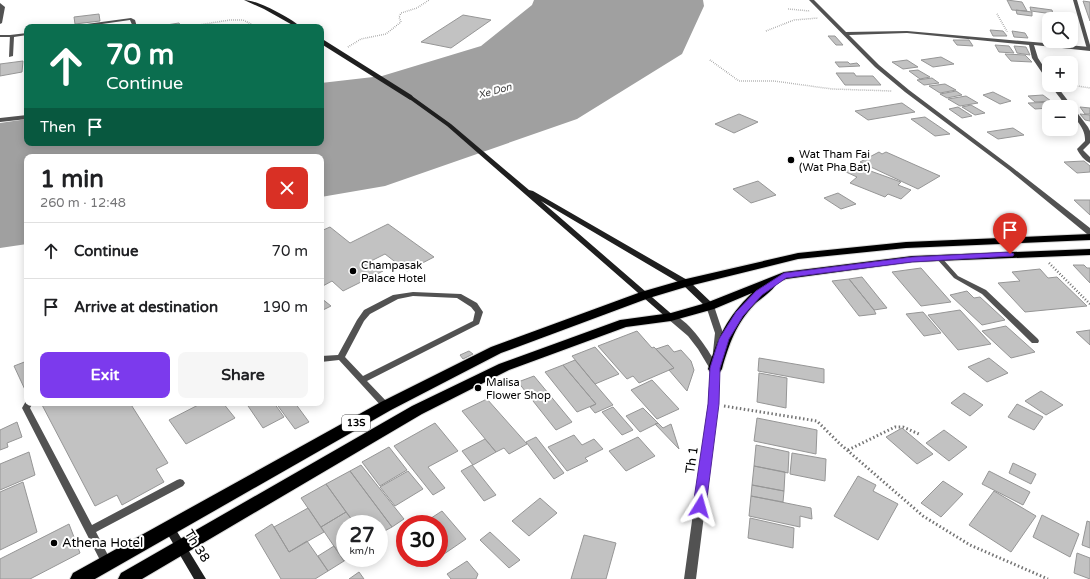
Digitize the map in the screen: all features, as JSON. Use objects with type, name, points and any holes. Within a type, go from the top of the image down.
[{"type":"highway","name":"13S","points":[[79,579],[386,406],[496,350],[646,295],[686,283],[798,256],[906,245],[1090,237]]},
{"type":"highway","name":"13S","points":[[126,579],[417,410],[504,368],[624,323],[671,317],[710,306],[784,276],[905,260],[1039,253],[1090,252]]},
{"type":"highway","points":[[715,368],[724,339],[739,314],[759,293],[784,276]]},
{"type":"street","points":[[246,0],[266,8],[294,24]]},
{"type":"street","points":[[811,0],[877,66],[907,91],[1011,169],[1090,232]]},
{"type":"street","points":[[0,4],[3,7],[0,23]]},
{"type":"street","points":[[844,34],[907,32],[1089,49]]},
{"type":"street","points":[[0,36],[12,36]]},
{"type":"street","points":[[324,43],[410,97],[449,125],[671,317],[682,324],[697,340],[715,368]]},
{"type":"street","points":[[1031,43],[1035,58],[1042,68]]},
{"type":"street","points":[[1058,92],[1065,100]]},
{"type":"street","points":[[1078,118],[1088,132],[1089,138],[1080,149],[1090,161]]},
{"type":"street","points":[[510,179],[686,283],[710,306]]},
{"type":"street","name":"Th 1","points":[[690,579],[713,404],[719,333],[710,306]]},
{"type":"street","name":"Th 38","points":[[169,528],[200,579]]},
{"type":"lane","points":[[1075,0],[1089,49]]},
{"type":"lane","points":[[94,24],[131,19],[133,20],[134,24]]},
{"type":"lane","points":[[11,56],[12,36],[24,34]]},
{"type":"lane","points":[[0,120],[24,116]]},
{"type":"lane","points":[[939,258],[956,277],[984,292],[1036,341]]},
{"type":"lane","points":[[341,357],[367,312],[396,297],[414,294],[459,296],[474,305],[479,312],[476,322],[362,380]]},
{"type":"lane","points":[[341,357],[386,406]]},
{"type":"lane","points":[[324,359],[341,357]]},
{"type":"lane","points":[[27,406],[26,408],[107,563]]},
{"type":"lane","points":[[90,531],[180,484]]},
{"type":"path","points":[[347,48],[362,39],[386,34],[401,22],[399,17],[402,13],[417,8],[429,0]]},
{"type":"path","points":[[788,9],[822,11]]},
{"type":"path","points":[[996,14],[1014,41]]},
{"type":"path","points":[[766,31],[794,20],[828,18]]},
{"type":"path","points":[[205,24],[230,20],[243,20],[251,24]]},
{"type":"path","points":[[710,60],[739,81],[774,82],[853,91],[907,91]]},
{"type":"path","points":[[1078,86],[1090,88]]},
{"type":"path","points":[[1039,253],[1090,304]]},
{"type":"path","points":[[713,404],[817,421],[923,516],[970,545],[1048,579]]},
{"type":"path","points":[[848,450],[896,427],[903,427],[919,434]]},
{"type":"water","name":"Xe Don","points":[[534,0],[703,0],[704,6],[682,54],[577,119],[385,186],[324,196],[324,154],[24,154],[24,244],[0,248],[0,123],[24,119],[24,146],[324,146],[324,83],[382,76],[481,46],[532,5]]},
{"type":"building","points":[[1007,0],[1022,2],[1027,11],[1012,10]]},
{"type":"building","points":[[1083,1],[1090,2],[1090,21]]},
{"type":"building","points":[[1030,7],[1052,10],[1052,12],[1042,12],[1031,11]]},
{"type":"building","points":[[1016,10],[1032,12],[1032,16],[1017,14]]},
{"type":"building","points":[[99,14],[100,21],[75,24],[74,17]]},
{"type":"building","points":[[463,15],[491,20],[451,48],[421,42]]},
{"type":"building","points":[[990,30],[1003,31],[1007,36],[993,36]]},
{"type":"building","points":[[1012,31],[1025,33],[1028,38],[1014,37]]},
{"type":"building","points":[[828,36],[835,36],[843,45],[836,45]]},
{"type":"building","points":[[953,40],[969,40],[973,46],[957,45]]},
{"type":"building","points":[[995,45],[1009,46],[1014,53],[999,52]]},
{"type":"building","points":[[1014,46],[1026,47],[1030,55],[1017,53]]},
{"type":"building","points":[[1005,54],[1025,55],[1032,62],[1011,61]]},
{"type":"building","points":[[941,57],[954,64],[933,67],[921,60]]},
{"type":"building","points":[[907,60],[918,67],[903,69],[892,62]]},
{"type":"building","points":[[23,61],[22,72],[0,76],[0,64]]},
{"type":"building","points":[[835,62],[848,62],[850,64],[857,63],[860,66],[839,67]]},
{"type":"building","points":[[918,70],[930,77],[920,79],[909,71]]},
{"type":"building","points":[[836,73],[854,73],[856,76],[873,76],[881,85],[845,85]]},
{"type":"building","points":[[932,78],[939,83],[924,85],[917,80]]},
{"type":"building","points":[[945,84],[956,90],[940,93],[929,86]]},
{"type":"building","points":[[956,91],[962,95],[947,98],[940,94]]},
{"type":"building","points":[[993,92],[1011,101],[1000,104],[983,95]]},
{"type":"building","points":[[1043,95],[1050,100],[1035,102],[1028,96]]},
{"type":"building","points":[[966,96],[978,103],[960,106],[948,99]]},
{"type":"building","points":[[902,103],[915,112],[868,120],[855,111]]},
{"type":"building","points":[[1028,103],[1042,103],[1042,109],[1035,109]]},
{"type":"building","points":[[971,105],[985,113],[975,115],[962,107]]},
{"type":"building","points":[[958,107],[972,116],[962,118],[949,109]]},
{"type":"building","points":[[1080,107],[1090,108],[1090,114],[1085,114]]},
{"type":"building","points":[[739,114],[758,122],[734,133],[715,124]]},
{"type":"building","points":[[1080,114],[1090,115],[1090,121],[1085,120]]},
{"type":"building","points":[[925,117],[950,134],[935,136],[911,119]]},
{"type":"building","points":[[1013,128],[1024,135],[998,139],[987,132]]},
{"type":"building","points":[[879,152],[882,154],[886,152],[940,176],[918,189],[860,162]]},
{"type":"building","points":[[1084,161],[1090,166],[1090,172],[1077,173],[1064,162]]},
{"type":"building","points":[[853,167],[863,171],[865,169],[901,182],[898,185],[911,190],[901,199],[888,194],[885,197],[850,183],[857,177],[846,172]]},
{"type":"building","points":[[758,181],[776,195],[751,203],[733,189]]},
{"type":"building","points":[[838,193],[856,204],[841,209],[824,198]]},
{"type":"building","points":[[1074,200],[1090,200],[1090,215]]},
{"type":"building","points":[[388,224],[434,257],[407,271],[385,254],[371,261],[383,271],[343,291],[332,281],[324,285],[324,230],[330,227],[350,243]]},
{"type":"building","points":[[1073,265],[1084,265],[1087,268],[1090,268],[1090,283]]},
{"type":"building","points":[[921,268],[951,302],[921,306],[892,272]]},
{"type":"building","points":[[1040,269],[1048,278],[1057,277],[1087,306],[1025,312],[998,283],[1020,281],[1012,272]]},
{"type":"building","points":[[862,277],[887,308],[874,310],[849,279]]},
{"type":"building","points":[[849,279],[876,314],[859,316],[832,281]]},
{"type":"building","points":[[967,291],[974,298],[980,297],[1005,320],[982,325],[950,295]]},
{"type":"building","points":[[324,300],[331,306],[324,310]]},
{"type":"building","points":[[960,310],[991,344],[958,350],[928,315]]},
{"type":"building","points":[[923,312],[941,333],[924,336],[906,314]]},
{"type":"building","points":[[1006,326],[1035,352],[1011,358],[982,331]]},
{"type":"building","points":[[1090,330],[1090,345],[1076,332]]},
{"type":"building","points":[[637,331],[652,348],[654,347],[674,368],[639,383],[633,376],[627,379],[598,346]]},
{"type":"building","points":[[668,345],[674,352],[681,350],[691,361],[694,370],[687,391],[669,370],[674,368],[656,349]]},
{"type":"building","points":[[595,347],[619,374],[595,384],[572,356]]},
{"type":"building","points":[[469,351],[473,354],[463,359],[460,355]]},
{"type":"building","points":[[759,358],[824,369],[824,383],[758,371]]},
{"type":"building","points":[[989,358],[1008,373],[987,382],[968,367]]},
{"type":"building","points":[[575,360],[613,405],[595,413],[590,407],[596,404],[563,365]]},
{"type":"building","points":[[24,362],[24,388],[14,366]]},
{"type":"building","points":[[563,365],[596,404],[577,412],[545,372]]},
{"type":"building","points":[[759,373],[787,378],[786,408],[757,402]]},
{"type":"building","points":[[534,376],[572,422],[556,430],[518,382]]},
{"type":"building","points":[[652,380],[679,409],[657,419],[631,390]]},
{"type":"building","points":[[1041,391],[1063,405],[1046,415],[1025,401]]},
{"type":"building","points":[[964,393],[983,405],[970,416],[951,403]]},
{"type":"building","points":[[487,399],[527,444],[509,454],[504,448],[496,452],[462,411]]},
{"type":"building","points":[[1017,404],[1043,417],[1034,430],[1008,417]]},
{"type":"building","points":[[43,406],[132,406],[168,463],[156,469],[164,482],[122,505],[117,495],[95,506]]},
{"type":"building","points":[[196,406],[225,406],[235,418],[186,444],[169,420]]},
{"type":"building","points":[[248,406],[276,406],[284,417],[263,428]]},
{"type":"building","points":[[278,406],[297,406],[309,422],[295,429]]},
{"type":"building","points":[[613,407],[633,430],[622,435],[602,412]]},
{"type":"building","points":[[643,408],[658,423],[640,432],[626,416]]},
{"type":"building","points":[[757,418],[817,430],[816,454],[754,441]]},
{"type":"building","points":[[17,422],[22,437],[7,443],[8,447],[0,450],[0,430]]},
{"type":"building","points":[[435,423],[458,451],[428,467],[445,488],[433,495],[394,446]]},
{"type":"building","points":[[658,423],[663,428],[671,424],[679,449],[655,424]]},
{"type":"building","points":[[902,428],[933,454],[917,464],[886,437]]},
{"type":"building","points":[[944,430],[967,447],[949,461],[926,443]]},
{"type":"building","points":[[574,435],[582,445],[594,439],[603,449],[585,458],[588,461],[567,471],[548,447]]},
{"type":"building","points":[[536,437],[564,473],[554,479],[526,442]]},
{"type":"building","points":[[638,437],[655,456],[626,471],[609,451]]},
{"type":"building","points":[[485,439],[496,452],[473,465],[462,451]]},
{"type":"building","points":[[756,445],[789,452],[788,473],[754,466]]},
{"type":"building","points":[[389,447],[407,470],[380,486],[362,462]]},
{"type":"building","points":[[29,452],[35,475],[0,490],[0,464]]},
{"type":"building","points":[[792,453],[826,459],[825,481],[790,474]]},
{"type":"building","points":[[1013,463],[1036,474],[1031,484],[1009,473]]},
{"type":"building","points":[[361,465],[401,515],[396,515],[396,524],[392,527],[388,522],[388,515],[383,515],[350,471]]},
{"type":"building","points":[[472,465],[496,495],[484,501],[461,471]]},
{"type":"building","points":[[754,466],[785,472],[784,491],[752,485]]},
{"type":"building","points":[[350,471],[383,515],[348,515],[326,484]]},
{"type":"building","points":[[408,471],[423,489],[395,506],[380,487]]},
{"type":"building","points":[[989,471],[1030,492],[1023,505],[982,484]]},
{"type":"building","points":[[858,476],[876,485],[873,491],[898,504],[878,540],[834,516]]},
{"type":"building","points":[[943,481],[963,494],[941,517],[921,503]]},
{"type":"building","points":[[23,482],[37,532],[0,550],[0,492]]},
{"type":"building","points":[[326,484],[346,512],[341,515],[336,515],[336,518],[321,527],[301,498]]},
{"type":"building","points":[[752,485],[784,491],[783,502],[751,496]]},
{"type":"building","points":[[994,491],[1036,516],[1011,552],[969,525]]},
{"type":"building","points":[[751,496],[811,508],[812,519],[800,516],[800,527],[749,516]]},
{"type":"building","points":[[540,498],[557,513],[529,536],[512,521]]},
{"type":"building","points":[[308,508],[324,532],[289,552],[274,527]]},
{"type":"building","points":[[442,511],[445,515],[436,515]]},
{"type":"building","points":[[346,512],[348,515],[341,515]]},
{"type":"building","points":[[1042,515],[1079,534],[1070,557],[1033,537]]},
{"type":"building","points":[[336,518],[336,549],[321,527]]},
{"type":"building","points":[[448,518],[466,539],[448,551]]},
{"type":"building","points":[[750,518],[794,528],[793,548],[748,538]]},
{"type":"building","points":[[1087,521],[1090,522],[1090,548],[1082,545]]},
{"type":"building","points":[[388,522],[392,527],[388,529]]},
{"type":"building","points":[[69,524],[80,553],[30,579],[0,579],[0,559]]},
{"type":"building","points":[[272,524],[289,552],[307,541],[328,571],[315,579],[281,579],[255,535]]},
{"type":"building","points":[[490,532],[520,560],[509,568],[480,540]]},
{"type":"building","points":[[584,535],[616,543],[606,579],[571,579]]},
{"type":"building","points":[[334,546],[336,549],[336,566],[328,571],[318,556]]},
{"type":"building","points":[[1077,553],[1090,558],[1090,579],[1074,573]]},
{"type":"building","points":[[467,561],[478,574],[476,579],[451,579],[447,574]]},
{"type":"building","points":[[359,572],[364,579],[349,579]]},
{"type":"place","name":"Wat Tham Fai (Wat Pha Bat)","points":[[791,160]]},
{"type":"place","name":"Champasak Palace Hotel","points":[[353,271]]},
{"type":"place","name":"Malisa Flower Shop","points":[[478,388]]},
{"type":"place","name":"Athena Hotel","points":[[54,543]]},
{"type":"route","points":[[700,506],[713,404],[715,368],[724,339],[739,314],[759,293],[784,276],[820,270],[912,259],[1010,254]]}]
